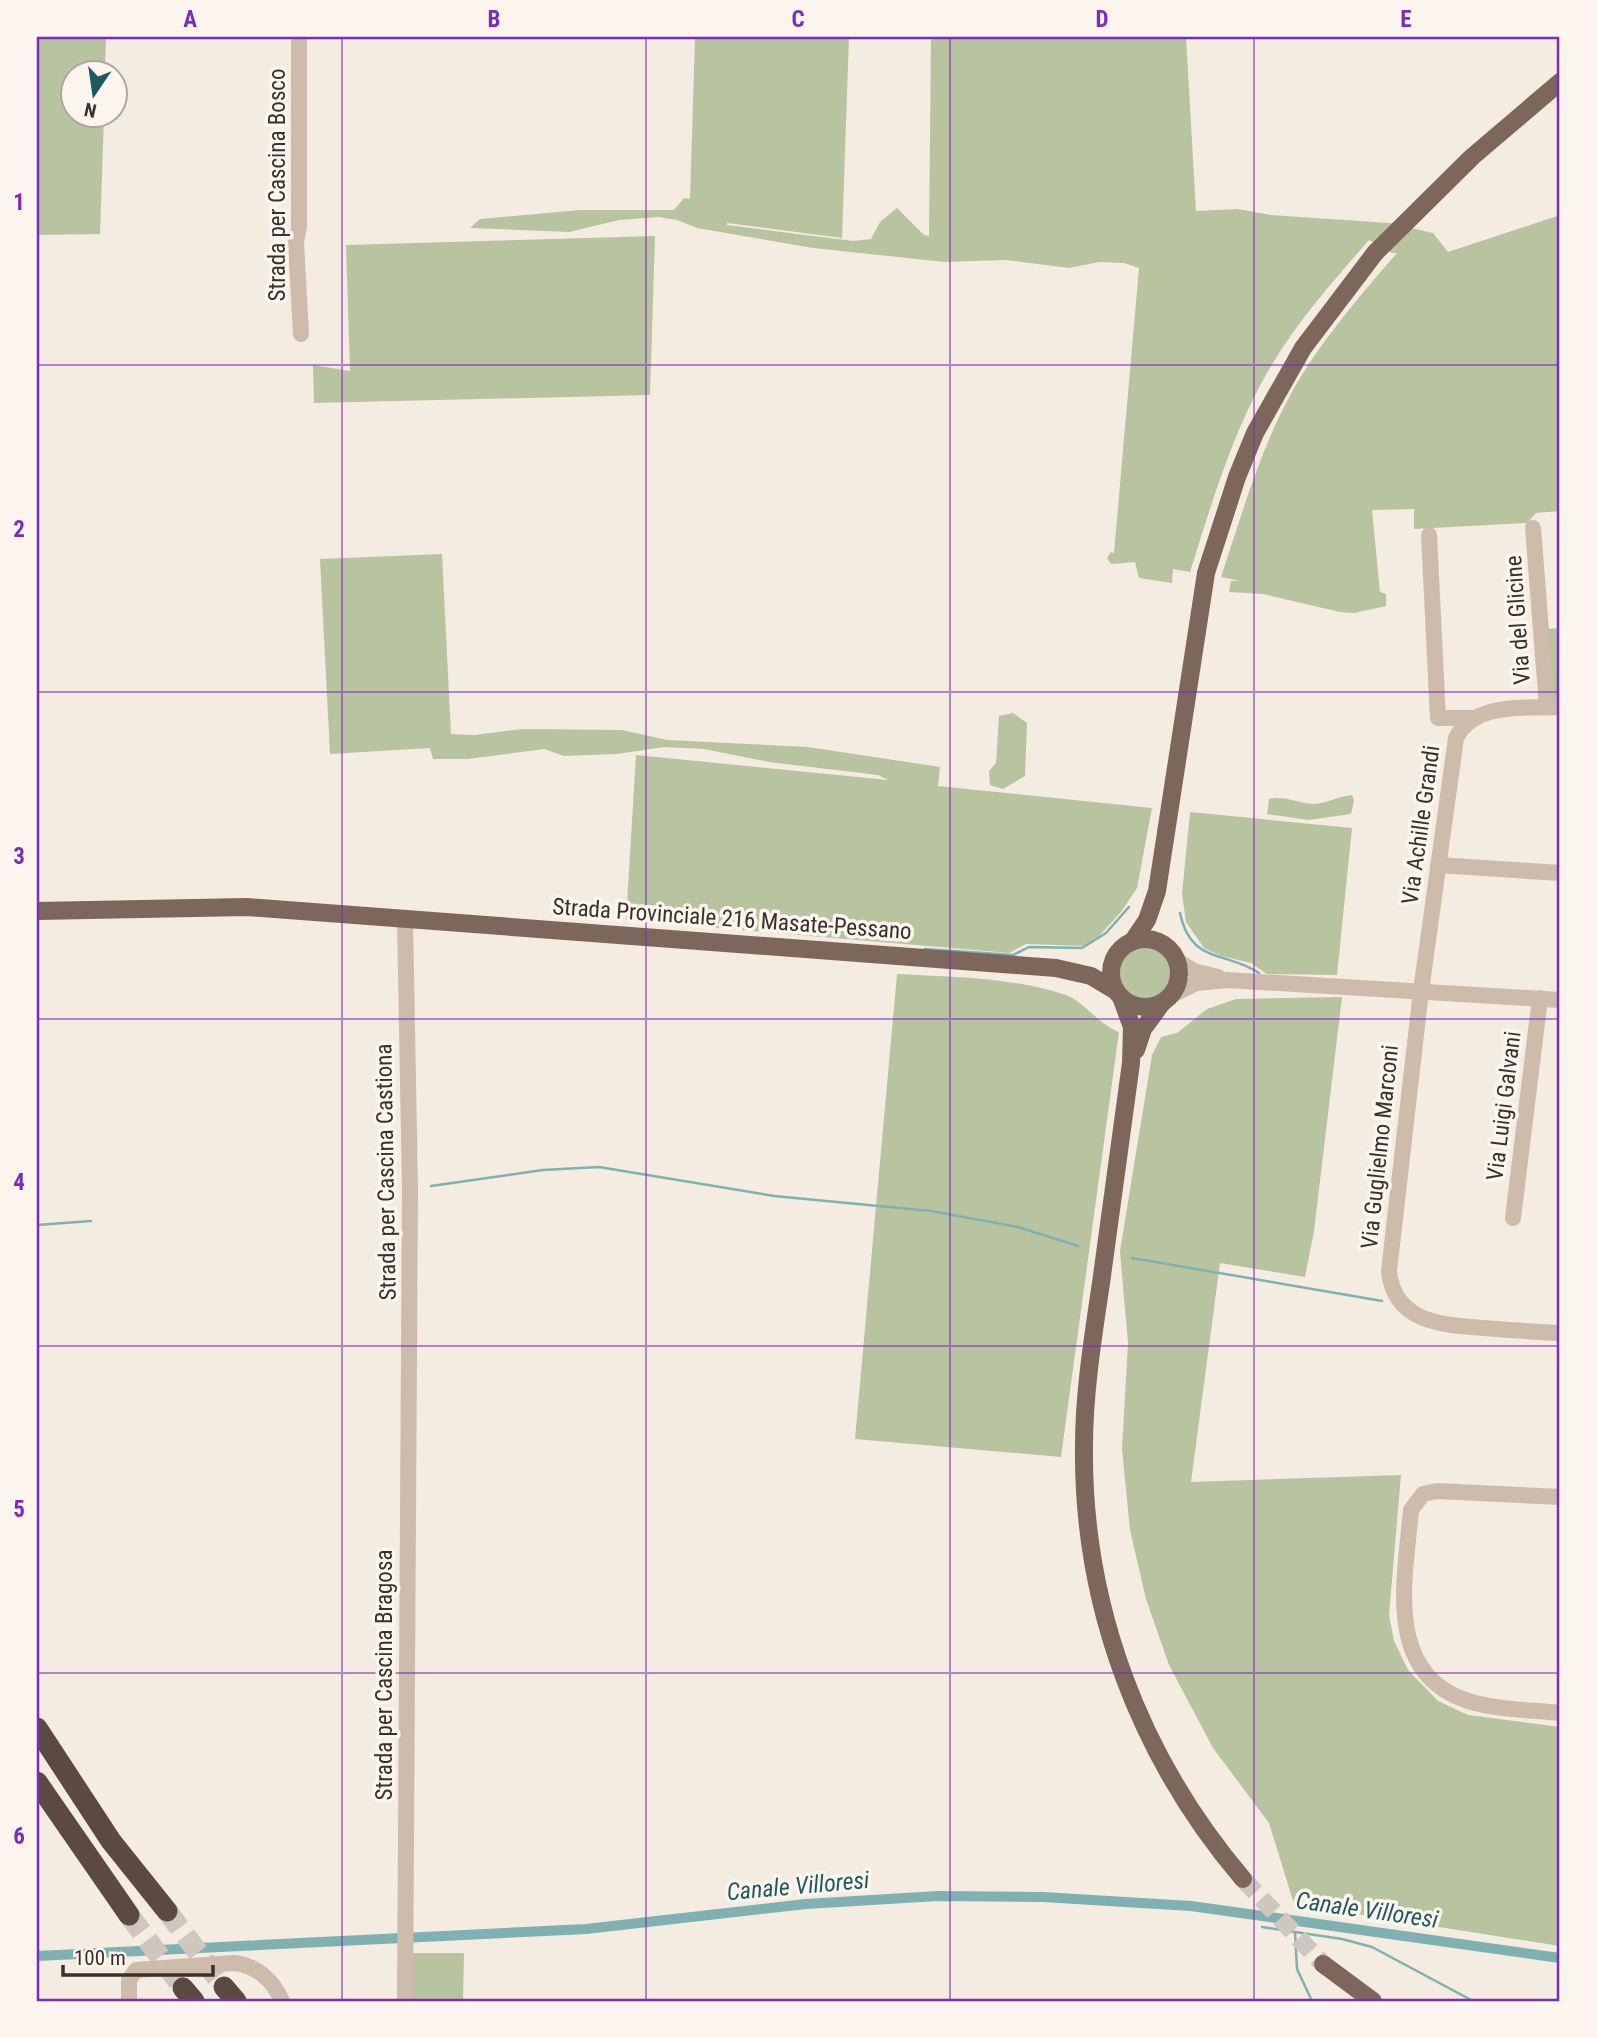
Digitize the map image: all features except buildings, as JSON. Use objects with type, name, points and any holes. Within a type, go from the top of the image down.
[{"type":"highway","points":[[37,1728],[103,1830],[167,1911]]},
{"type":"highway","points":[[37,1782],[129,1915]]},
{"type":"main road","points":[[1243,1879],[1183,1798],[1146,1731],[1114,1648],[1091,1549],[1084,1485],[1086,1396],[1131,1063],[1132,1027],[1111,968],[1146,923],[1157,891],[1206,573],[1237,477],[1255,433],[1308,341],[1375,253],[1472,157],[1560,82]]},
{"type":"main road","points":[[1131,1063],[1143,1029],[1166,1000],[1178,979],[1173,955],[1158,922],[1157,891]]},
{"type":"main road","name":"Strada Provinciale 216 Masate-Pessano","points":[[37,911],[219,906],[1056,968]]},
{"type":"main road","points":[[1056,968],[1095,964],[1127,945],[1151,940],[1173,955]]},
{"type":"main road","points":[[1056,968],[1093,977],[1141,1007],[1166,1000]]},
{"type":"main road","points":[[1323,1964],[1373,2001]]},
{"type":"street","name":"Strada per Cascina Bosco","points":[[299,37],[299,228],[296,242],[300,334]]},
{"type":"street","name":"Via del Glicine","points":[[1533,528],[1554,707]]},
{"type":"street","points":[[1429,535],[1438,718],[1473,718],[1495,711],[1554,707]]},
{"type":"street","name":"Via Achille Grandi","points":[[1421,991],[1454,744],[1460,730],[1473,718]]},
{"type":"street","points":[[1438,864],[1560,873]]},
{"type":"street","name":"Strada per Cascina Castiona","points":[[405,919],[410,1189],[409,1423]]},
{"type":"street","points":[[1173,955],[1200,973],[1227,980]]},
{"type":"street","points":[[1166,1000],[1196,983],[1227,980],[1560,1000]]},
{"type":"street","name":"Via Guglielmo Marconi","points":[[1421,991],[1389,1271],[1393,1290],[1404,1306],[1435,1324],[1560,1333]]},
{"type":"street","name":"Via Luigi Galvani","points":[[1513,1219],[1540,998]]},
{"type":"street","name":"Strada per Cascina Bragosa","points":[[405,2001],[409,1423]]},
{"type":"street","points":[[1560,1497],[1437,1492],[1419,1497],[1410,1510],[1402,1614],[1414,1655],[1430,1677],[1446,1689],[1478,1704],[1560,1713]]},
{"type":"street","points":[[130,2001],[129,1980],[136,1970],[233,1963],[250,1966],[261,1973],[282,2001]]},
{"type":"green space","points":[[37,37],[106,37],[105,60],[60,60],[60,130],[104,130],[100,234],[37,235]]},
{"type":"green space","points":[[695,37],[849,37],[842,238],[727,225],[853,241],[871,239],[880,222],[897,208],[924,235],[929,236],[931,37],[1186,37],[1196,211],[1238,209],[1271,215],[1389,223],[1433,233],[1448,252],[1560,215],[1560,511],[1536,513],[1527,523],[1414,529],[1414,509],[1372,510],[1380,592],[1386,594],[1386,606],[1354,613],[1340,612],[1263,594],[1229,592],[1231,581],[1240,581],[1221,577],[1257,471],[1278,419],[1326,339],[1397,253],[1392,253],[1369,240],[1297,327],[1261,383],[1226,462],[1190,572],[1173,569],[1172,583],[1139,578],[1135,562],[1111,564],[1107,558],[1111,552],[1114,553],[1139,268],[1124,263],[1099,262],[1069,268],[1006,260],[945,262],[813,248],[697,228],[677,220],[658,217],[619,220],[569,232],[470,228],[480,219],[580,210],[674,210],[684,198],[690,199]]},
{"type":"green space","points":[[655,236],[650,395],[314,403],[313,365],[350,371],[346,245]]},
{"type":"green space","points":[[442,554],[451,734],[474,735],[523,729],[622,730],[667,740],[808,747],[940,767],[938,786],[1152,808],[1137,888],[1121,912],[1099,936],[1085,946],[1026,944],[1009,953],[626,920],[636,755],[888,780],[878,775],[769,762],[704,749],[664,747],[617,754],[564,756],[544,749],[468,759],[433,759],[430,748],[330,754],[320,559]]},
{"type":"green space","points":[[1560,628],[1560,700],[1556,701],[1551,695],[1546,629]]},
{"type":"green space","points":[[1013,713],[1027,723],[1025,776],[1003,789],[990,785],[989,771],[996,763],[999,716]]},
{"type":"green space","points":[[1352,795],[1354,801],[1351,814],[1309,820],[1267,814],[1269,799],[1280,798],[1313,804]]},
{"type":"green space","points":[[1190,812],[1352,828],[1337,975],[1267,974],[1251,963],[1221,956],[1204,948],[1186,922],[1182,894]]},
{"type":"green space","points":[[1139,945],[1151,945],[1161,949],[1169,957],[1173,973],[1169,989],[1161,997],[1151,1001],[1139,1001],[1129,997],[1121,989],[1117,979],[1117,967],[1121,957],[1129,949]]},
{"type":"green space","points":[[897,974],[982,979],[1046,989],[1072,998],[1104,1024],[1119,1032],[1061,1457],[855,1439]]},
{"type":"green space","points":[[1342,997],[1314,1231],[1305,1277],[1220,1263],[1191,1482],[1401,1475],[1389,1615],[1394,1641],[1408,1670],[1438,1701],[1468,1715],[1560,1727],[1560,1946],[1294,1904],[1269,1823],[1213,1748],[1169,1665],[1146,1599],[1130,1530],[1122,1449],[1128,1343],[1120,1251],[1152,1055],[1161,1037],[1177,1033],[1207,1009],[1236,999]]},
{"type":"green space","points":[[410,1953],[464,1953],[463,2001],[408,2001]]},
{"type":"waterway","points":[[925,949],[1013,955],[1029,947],[1082,948],[1106,933],[1129,907]]},
{"type":"waterway","points":[[1180,913],[1185,930],[1201,949],[1259,973]]},
{"type":"waterway","points":[[431,1186],[543,1170],[599,1167],[774,1196],[931,1211],[1018,1227],[1078,1246]]},
{"type":"waterway","points":[[37,1225],[91,1221]]},
{"type":"waterway","points":[[1132,1258],[1382,1301]]},
{"type":"waterway","name":"Canale Villoresi","points":[[37,1956],[586,1929],[806,1904],[938,1896],[1043,1897],[1191,1906],[1560,1958]]},
{"type":"waterway","points":[[1262,1927],[1342,1939],[1372,1947],[1473,2001]]},
{"type":"waterway","points":[[1295,1932],[1297,1969],[1312,2001]]},
{"type":"tunnel","points":[[1243,1879],[1323,1964]]},
{"type":"tunnel","points":[[167,1911],[224,1987]]},
{"type":"tunnel","points":[[129,1915],[183,1988]]}]
